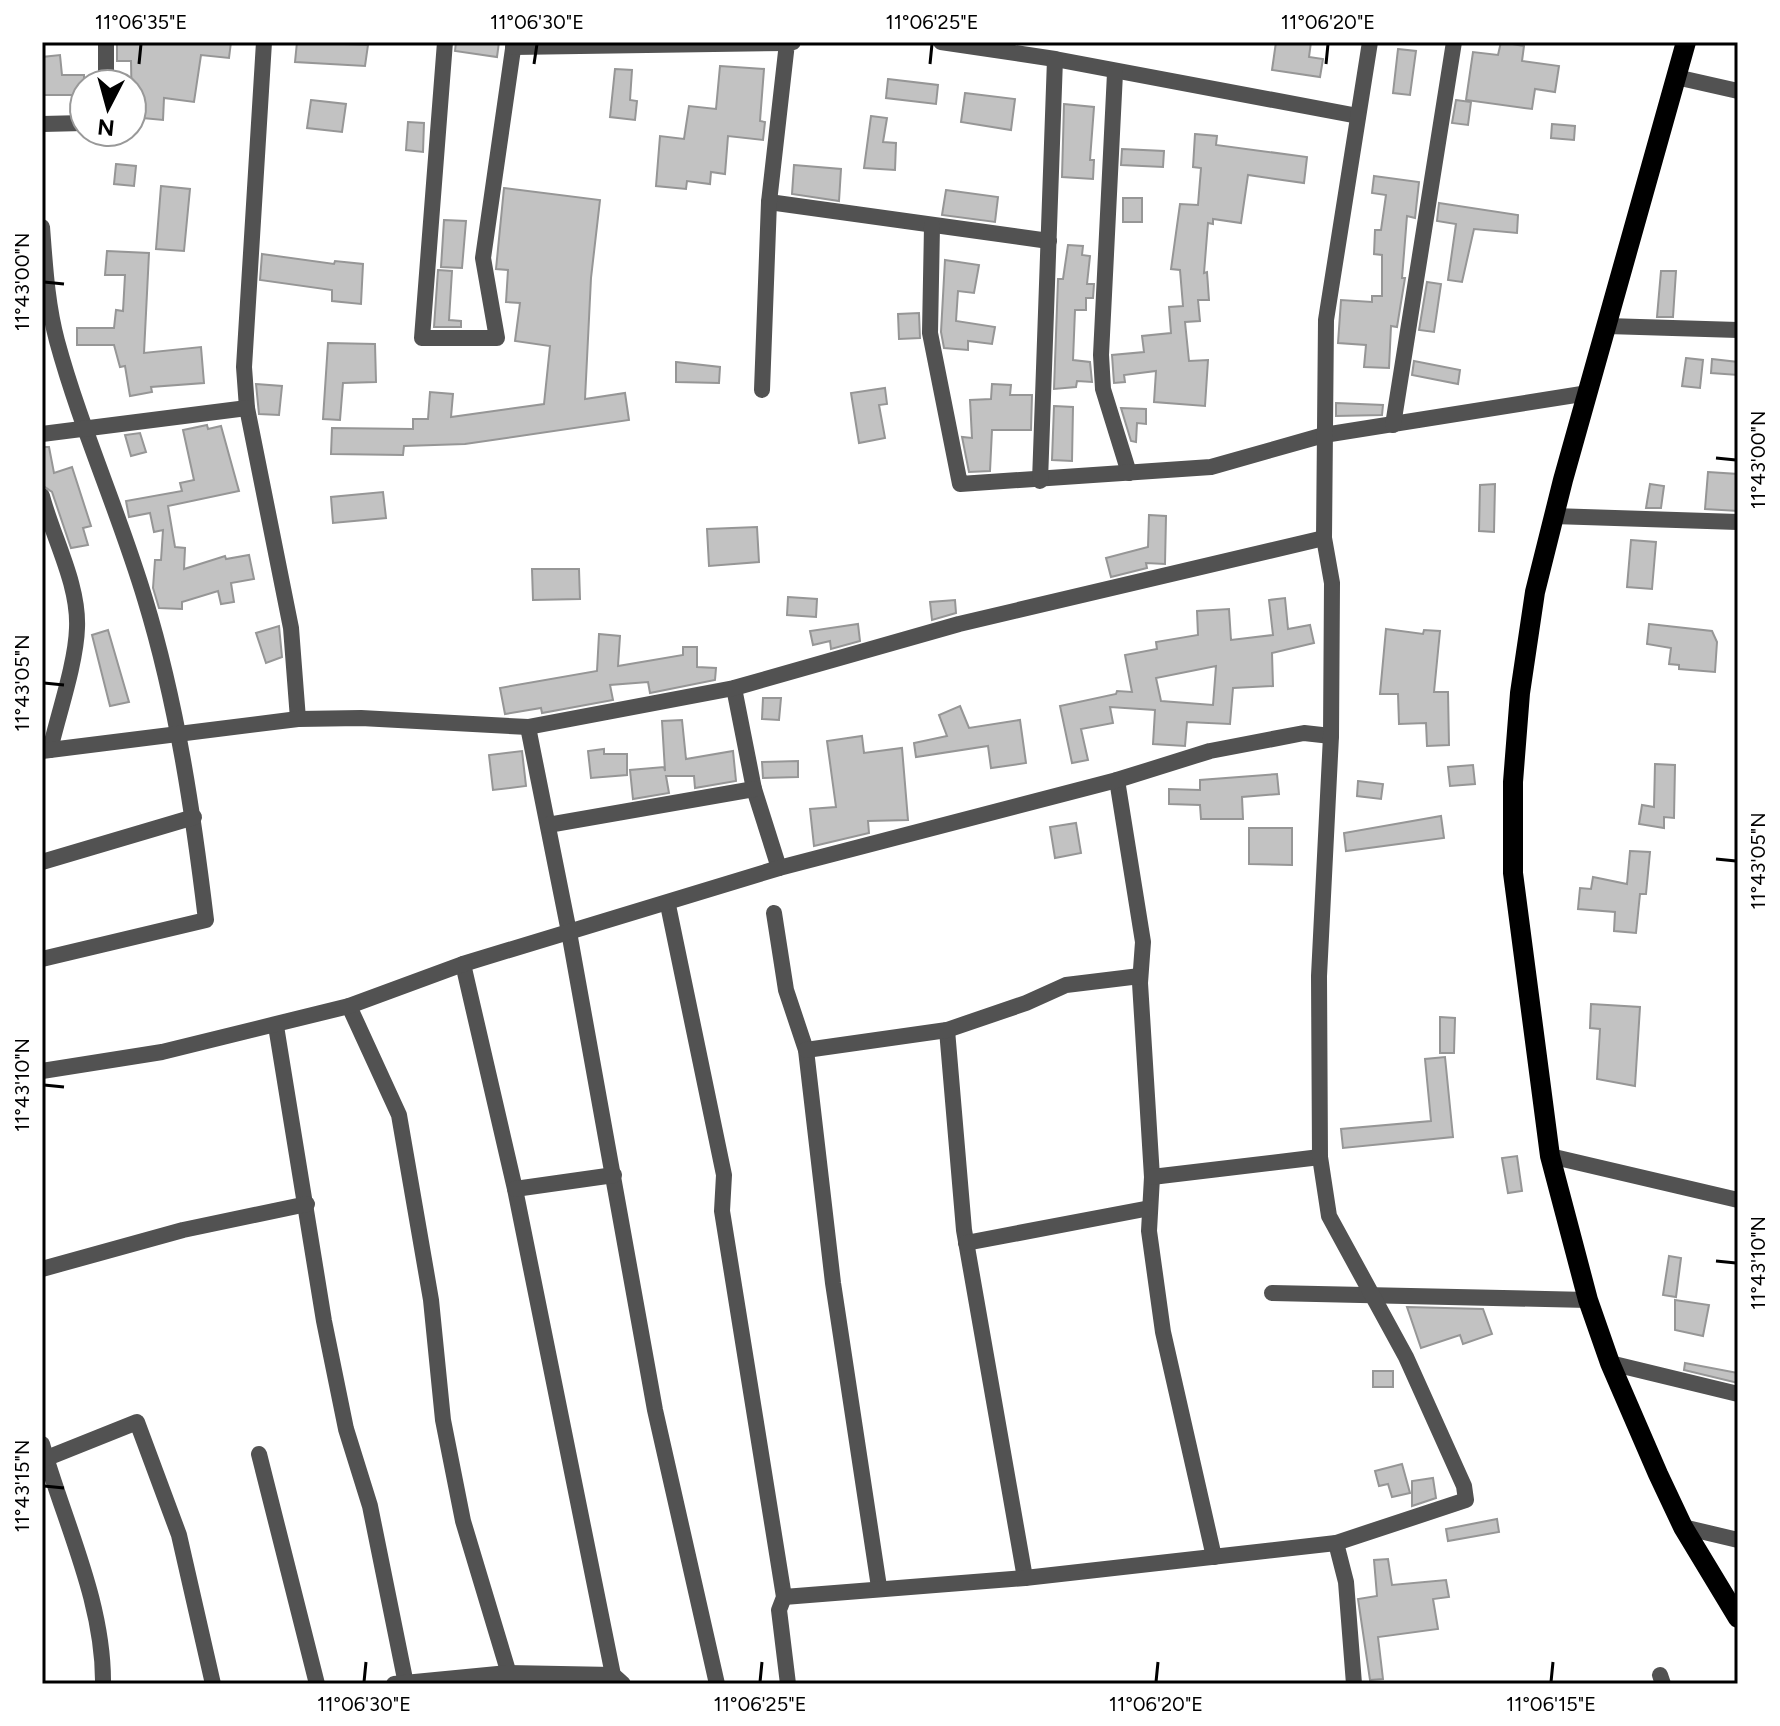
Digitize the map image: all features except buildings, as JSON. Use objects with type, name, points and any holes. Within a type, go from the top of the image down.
[{"type":"main road","points":[[1686,42],[1553,516],[1535,592],[1522,678],[1513,782],[1513,873],[1550,1156],[1588,1300],[1610,1363],[1683,1527],[1738,1618]]},
{"type":"street","points":[[106,42],[106,68]]},
{"type":"street","points":[[264,42],[245,324],[247,408],[291,628],[298,719]]},
{"type":"street","points":[[445,42],[422,338],[497,338],[483,258],[513,45],[793,42]]},
{"type":"street","points":[[941,42],[1055,59],[1115,73],[1358,116]]},
{"type":"street","points":[[784,1597],[879,1587],[888,1591],[1025,1578],[1336,1543],[1466,1500],[1464,1486],[1406,1357],[1329,1216],[1320,1157],[1319,976],[1331,736],[1332,583],[1324,538],[1326,320],[1370,42]]},
{"type":"street","points":[[1393,425],[1454,42]]},
{"type":"street","points":[[762,390],[769,202],[787,43]]},
{"type":"street","points":[[1040,481],[1055,59]]},
{"type":"street","points":[[1115,73],[1101,355],[1103,389],[1129,473]]},
{"type":"street","points":[[1676,77],[1738,91]]},
{"type":"street","points":[[42,124],[68,123]]},
{"type":"street","points":[[769,202],[1049,241]]},
{"type":"street","points":[[932,226],[930,333],[960,484],[1040,481],[1211,467],[1324,435],[1588,393]]},
{"type":"street","points":[[42,227],[57,339],[146,599],[179,735],[194,817],[206,920],[42,959]]},
{"type":"street","points":[[1607,326],[1738,330]]},
{"type":"street","points":[[42,434],[86,431],[247,408]]},
{"type":"street","points":[[42,496],[54,541],[71,582],[77,628],[46,751],[298,719],[361,718],[528,727],[734,688],[959,624],[1324,538]]},
{"type":"street","points":[[1553,516],[1738,522]]},
{"type":"street","points":[[734,688],[754,789],[779,868]]},
{"type":"street","points":[[528,727],[569,932],[655,1410],[717,1684]]},
{"type":"street","points":[[42,1071],[162,1052],[349,1006],[463,964],[668,905],[779,868],[1117,780],[1210,751],[1304,733],[1331,736]]},
{"type":"street","points":[[1117,780],[1143,942],[1140,976],[1152,1177],[1149,1231],[1163,1332],[1214,1557]]},
{"type":"street","points":[[548,825],[754,789]]},
{"type":"street","points":[[42,862],[194,817]]},
{"type":"street","points":[[668,905],[724,1175],[722,1211],[784,1597],[779,1610],[788,1684]]},
{"type":"street","points":[[774,913],[786,990],[806,1050],[833,1283],[879,1587]]},
{"type":"street","points":[[276,1026],[324,1321],[346,1429],[370,1506],[402,1683],[510,1678],[618,1679],[515,1189],[463,964]]},
{"type":"street","points":[[806,1050],[947,1030],[1026,1003],[1066,985],[1140,976]]},
{"type":"street","points":[[349,1006],[399,1115],[431,1300],[449,1449],[463,1521],[510,1678]]},
{"type":"street","points":[[947,1030],[966,1243],[1025,1578]]},
{"type":"street","points":[[1550,1156],[1738,1200]]},
{"type":"street","points":[[1152,1177],[1320,1157]]},
{"type":"street","points":[[515,1189],[614,1175]]},
{"type":"street","points":[[42,1269],[183,1230],[307,1204]]},
{"type":"street","points":[[966,1243],[1150,1208]]},
{"type":"street","points":[[1272,1293],[1588,1300]]},
{"type":"street","points":[[1610,1363],[1738,1394]]},
{"type":"street","points":[[103,1684],[104,1654],[93,1606],[43,1454],[137,1422],[179,1535],[213,1684]]},
{"type":"street","points":[[259,1454],[317,1684]]},
{"type":"street","points":[[1683,1527],[1738,1540]]},
{"type":"street","points":[[1336,1543],[1346,1582],[1354,1684]]}]
